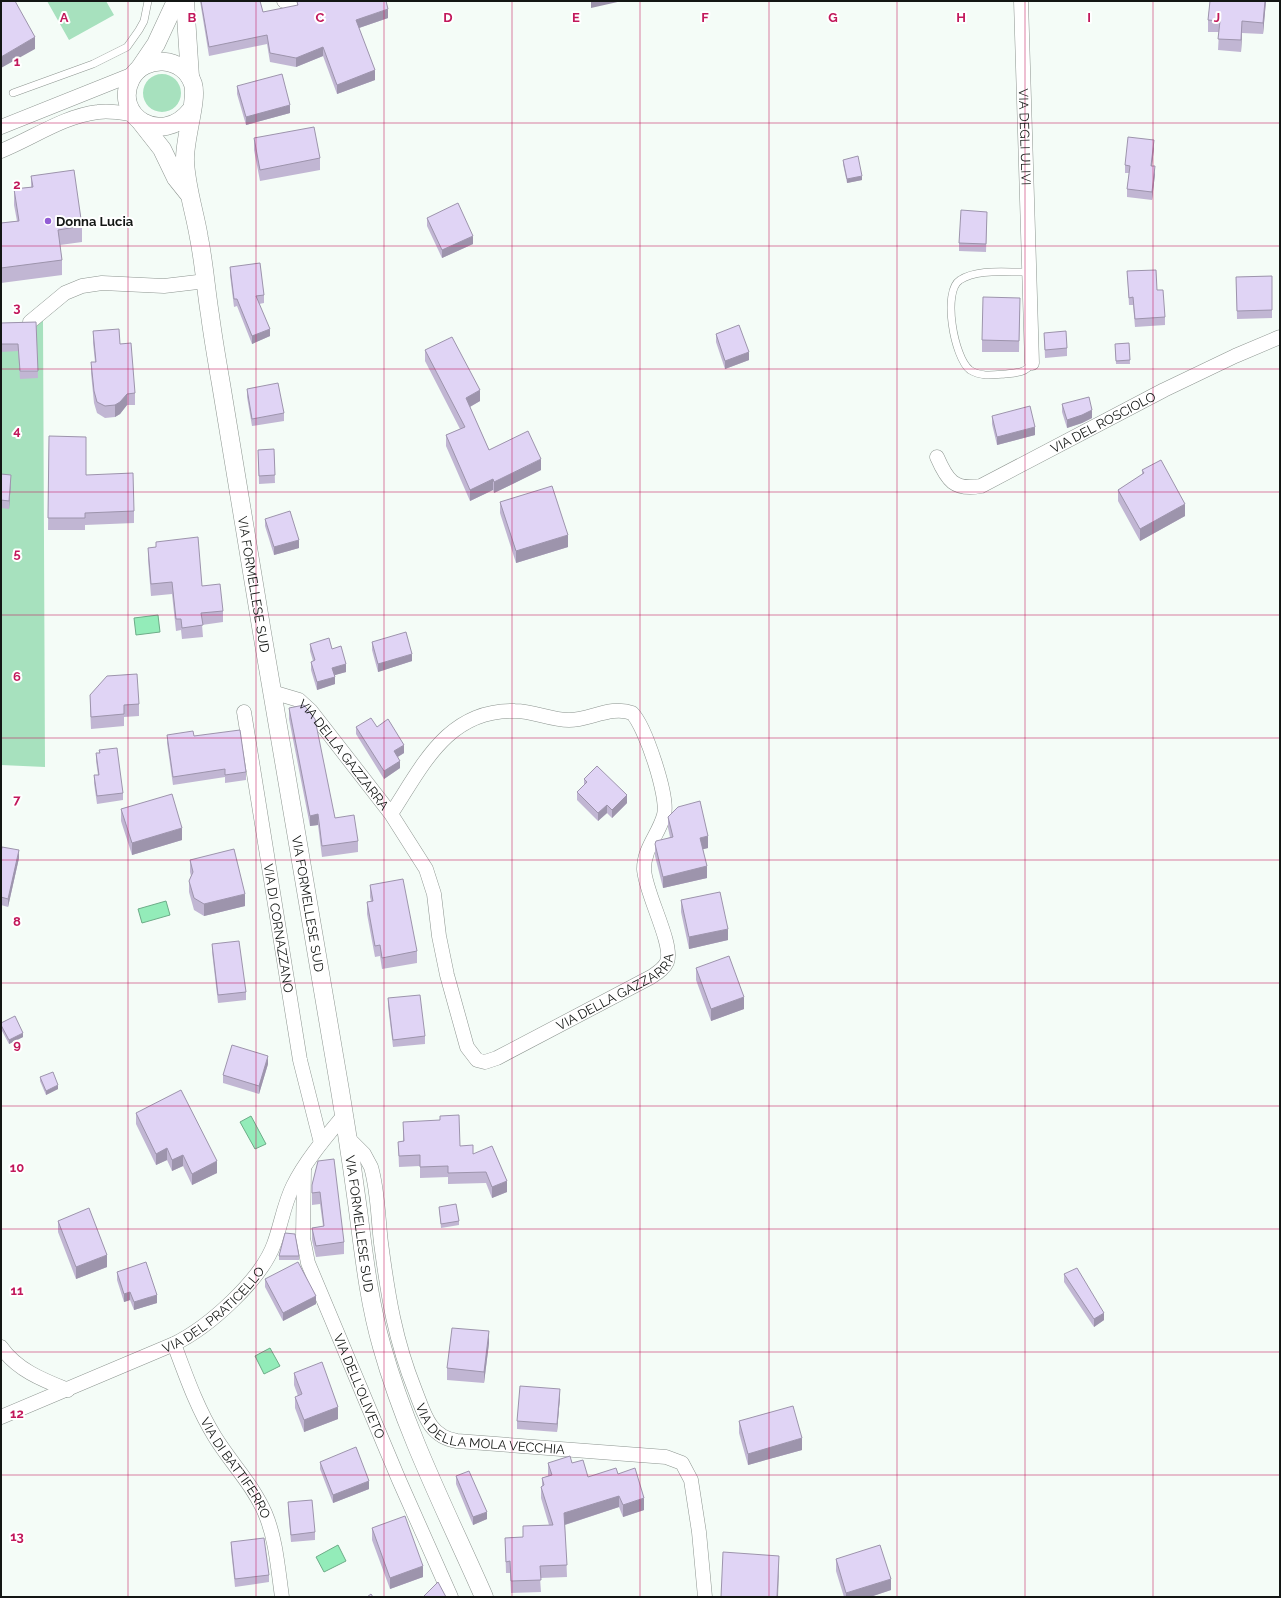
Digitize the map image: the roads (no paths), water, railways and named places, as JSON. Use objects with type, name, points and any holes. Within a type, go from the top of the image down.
[{"type":"street","points":[[138,118],[128,101],[128,90],[132,78],[156,44],[176,1]]},
{"type":"street","points":[[1,151],[70,120],[87,114],[106,112],[138,118],[151,126],[162,128],[174,125],[184,119],[191,110],[194,99],[194,87],[190,77],[185,1]]},
{"type":"street","points":[[284,1],[292,3],[304,1]]},
{"type":"street","name":"VIA DEGLI ULIVI","points":[[1021,1],[1032,363]]},
{"type":"street","points":[[1,128],[137,71],[149,63],[160,61],[172,62],[182,68],[190,77]]},
{"type":"street","name":"VIA FORMELLESE SUD","points":[[191,110],[185,161],[190,195],[200,238],[246,541],[345,1114],[368,1290],[383,1352],[414,1437],[484,1597]]},
{"type":"street","name":"VIA FORMELLESE SUD","points":[[138,118],[162,149],[176,178],[190,195]]},
{"type":"street","points":[[30,322],[65,293],[88,284],[149,287],[206,281]]},
{"type":"street","name":"VIA DEL ROSCIOLO","points":[[937,457],[945,474],[953,482],[965,487],[981,486],[1164,390],[1234,356],[1280,337]]},
{"type":"street","name":"VIA DELLA GAZZARRA","points":[[272,692],[299,700],[311,711],[391,814],[419,856],[429,877],[435,899],[440,942],[447,975],[467,1047],[477,1060],[485,1062],[497,1058],[652,977],[660,971],[667,962],[668,949],[647,886],[644,867],[648,847],[662,820],[665,801],[640,724],[632,713],[618,711],[588,718],[569,720],[508,710],[474,718],[453,730],[437,745],[391,814]]},
{"type":"street","name":"VIA DI CORNAZZANO","points":[[244,712],[300,1060],[321,1143]]},
{"type":"street","name":"VIA DEL PRATICELLO","points":[[1,1417],[174,1344],[192,1334],[206,1323],[240,1292],[258,1273],[274,1244],[289,1194],[304,1167],[321,1143],[345,1114]]},
{"type":"street","name":"VIA DELLA MOLA VECCHIA","points":[[348,1138],[364,1154],[371,1167],[393,1323],[406,1367],[425,1416],[433,1430],[441,1436],[457,1441],[666,1457],[678,1461],[685,1467],[691,1480],[699,1532],[705,1597]]},
{"type":"street","name":"VIA DELL'OLIVETO","points":[[304,1167],[303,1238],[308,1263],[396,1473],[451,1597]]},
{"type":"street","name":"VIA DI BATTIFERRO","points":[[174,1344],[190,1388],[209,1428],[250,1486],[265,1514],[274,1541],[282,1597]]},
{"type":"street","points":[[1,1348],[24,1369],[42,1379],[68,1390]]},
{"type":"lane","points":[[13,93],[93,64],[127,47],[144,21],[148,1]]},
{"type":"lane","name":"VIA DEGLI ULIVI","points":[[1029,272],[985,273],[960,280],[954,288],[951,318],[957,349],[966,366],[970,370],[986,376],[1015,373],[1026,370],[1032,363]]},
{"type":"place","name":"Donna Lucia","points":[[48,221]]}]
